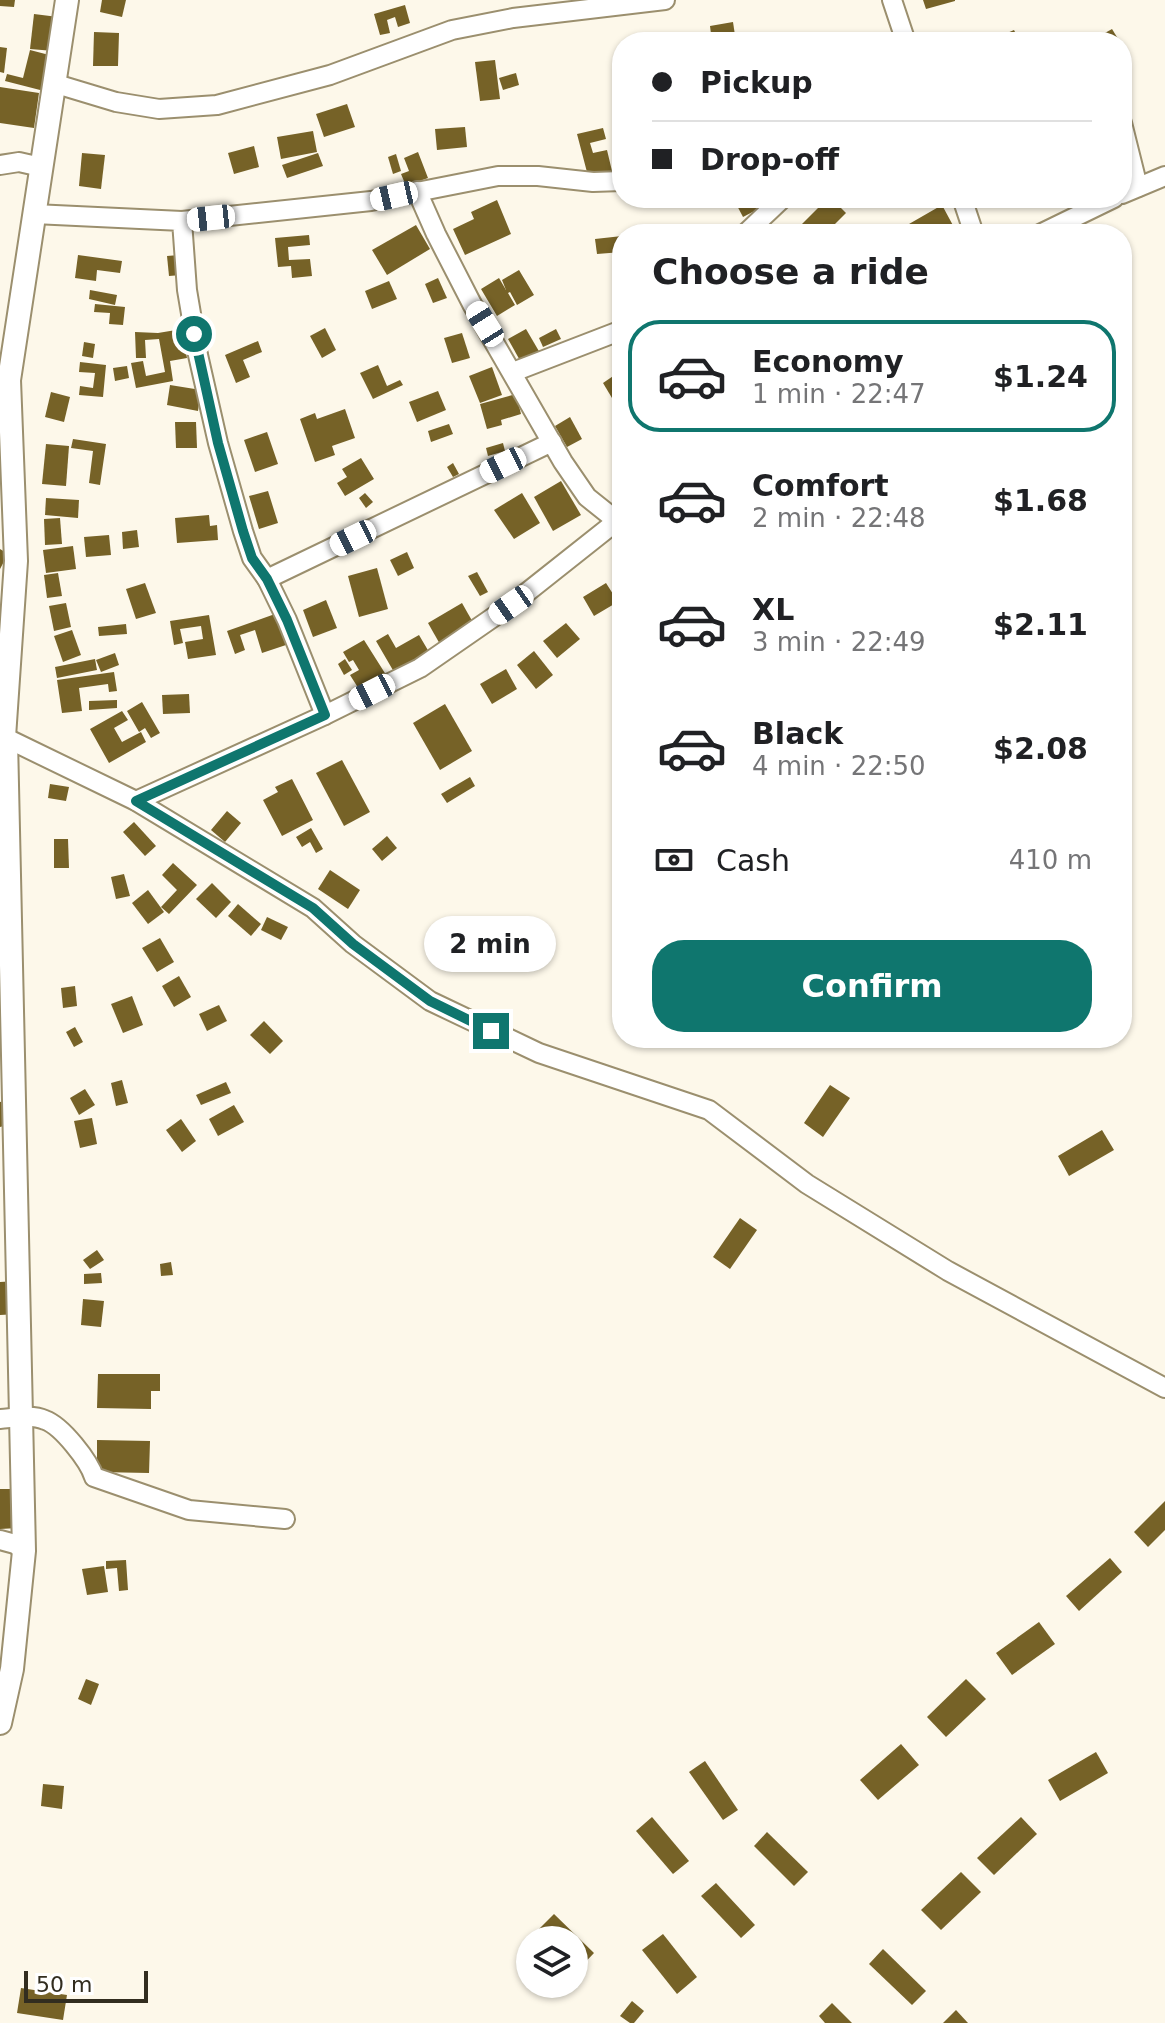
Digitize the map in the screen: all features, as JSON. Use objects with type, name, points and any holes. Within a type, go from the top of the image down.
[{"type":"street","points":[[0,1723],[24,1551],[11,1418],[5,970],[3,744],[16,561],[9,380],[67,0]]},
{"type":"street","points":[[53,83],[116,102],[159,109],[217,105],[330,75],[452,30],[513,18],[665,0]]},
{"type":"street","points":[[892,0],[903,32]]},
{"type":"street","points":[[0,165],[19,162],[41,167]]},
{"type":"street","points":[[34,214],[182,221],[371,201],[498,176],[612,181]]},
{"type":"street","points":[[1132,190],[1165,176]]},
{"type":"street","points":[[417,191],[465,290],[552,442],[587,497],[612,514]]},
{"type":"street","points":[[756,224],[772,208]]},
{"type":"street","points":[[1061,224],[1093,208]]},
{"type":"street","points":[[182,221],[187,290],[218,443],[252,558],[267,579],[287,620],[325,715]]},
{"type":"street","points":[[513,372],[549,355],[612,334]]},
{"type":"street","points":[[267,579],[552,442]]},
{"type":"street","points":[[136,801],[420,668],[511,605],[612,525]]},
{"type":"street","points":[[3,744],[136,801],[313,908],[353,944],[430,1001],[539,1053],[709,1110],[835,1201],[948,1271],[1165,1388]]},
{"type":"street","points":[[11,1418],[44,1419],[55,1426],[89,1461],[94,1477],[189,1510],[285,1519]]},
{"type":"street","points":[[0,1540],[15,1544],[24,1551]]},
{"type":"building","points":[[0,0],[15,0],[14,7],[0,6]]},
{"type":"building","points":[[102,0],[126,0],[122,17],[100,12]]},
{"type":"building","points":[[923,0],[955,0],[955,1],[926,9]]},
{"type":"building","points":[[405,5],[410,23],[398,27],[395,17],[387,20],[390,33],[380,35],[374,14]]},
{"type":"building","points":[[34,14],[58,17],[54,51],[30,49]]},
{"type":"building","points":[[733,22],[734,32],[711,32],[710,26]]},
{"type":"building","points":[[94,32],[119,33],[118,66],[93,66]]},
{"type":"building","points":[[0,47],[7,48],[4,73],[0,72]]},
{"type":"building","points":[[30,50],[53,56],[44,91],[5,81],[7,74],[23,78]]},
{"type":"building","points":[[495,60],[500,99],[480,101],[475,62]]},
{"type":"building","points":[[516,73],[519,85],[503,90],[499,78]]},
{"type":"building","points":[[0,87],[39,93],[34,128],[0,123]]},
{"type":"building","points":[[347,104],[355,127],[324,137],[316,114]]},
{"type":"building","points":[[465,127],[467,147],[437,150],[435,129]]},
{"type":"building","points":[[603,128],[606,139],[590,143],[593,153],[607,150],[612,171],[588,176],[577,134]]},
{"type":"building","points":[[313,131],[317,152],[281,159],[277,137]]},
{"type":"building","points":[[254,146],[259,167],[234,174],[228,153]]},
{"type":"building","points":[[418,152],[428,178],[406,186],[401,174],[409,171],[404,158]]},
{"type":"building","points":[[82,153],[105,155],[101,189],[79,186]]},
{"type":"building","points":[[318,153],[323,166],[287,178],[282,165]]},
{"type":"building","points":[[396,154],[401,171],[393,174],[388,157]]},
{"type":"building","points":[[497,200],[511,234],[465,255],[453,229],[474,219],[471,212]]},
{"type":"building","points":[[738,208],[760,208],[743,217]]},
{"type":"building","points":[[818,208],[841,208],[846,213],[835,224],[802,224]]},
{"type":"building","points":[[937,208],[944,208],[952,224],[909,224]]},
{"type":"building","points":[[416,225],[430,249],[387,275],[372,250]]},
{"type":"building","points":[[309,235],[310,245],[288,247],[289,260],[310,259],[312,276],[292,278],[291,266],[278,267],[275,238]]},
{"type":"building","points":[[612,237],[612,253],[597,254],[595,239]]},
{"type":"building","points":[[78,255],[122,261],[120,273],[97,270],[96,281],[75,278]]},
{"type":"building","points":[[179,255],[181,275],[169,276],[167,256]]},
{"type":"building","points":[[519,270],[534,295],[517,305],[508,293],[515,305],[497,316],[481,289],[499,278],[506,290],[502,280]]},
{"type":"building","points":[[438,278],[447,298],[433,303],[425,284]]},
{"type":"building","points":[[389,281],[397,299],[372,309],[365,291]]},
{"type":"building","points":[[90,290],[117,295],[115,305],[89,299]]},
{"type":"building","points":[[95,304],[125,307],[123,325],[109,324],[110,313],[94,312]]},
{"type":"building","points":[[325,328],[336,350],[322,358],[310,336]]},
{"type":"building","points":[[182,329],[187,358],[170,361],[173,381],[136,388],[131,363],[143,361],[146,376],[165,372],[159,339],[145,340],[146,358],[136,358],[135,332],[158,333]]},
{"type":"building","points":[[526,329],[540,353],[522,364],[508,339]]},
{"type":"building","points":[[556,329],[561,339],[543,347],[539,338]]},
{"type":"building","points":[[462,333],[470,358],[452,363],[444,338]]},
{"type":"building","points":[[258,341],[262,352],[243,360],[250,377],[236,383],[225,355]]},
{"type":"building","points":[[84,342],[95,344],[93,358],[82,356]]},
{"type":"building","points":[[80,362],[106,365],[103,397],[79,395],[80,386],[93,388],[95,373],[79,372]]},
{"type":"building","points":[[378,365],[387,386],[400,380],[403,385],[373,399],[360,373]]},
{"type":"building","points":[[127,366],[129,378],[115,381],[113,368]]},
{"type":"building","points":[[492,367],[502,395],[480,403],[469,376]]},
{"type":"building","points":[[612,377],[612,398],[603,383]]},
{"type":"building","points":[[170,385],[201,390],[198,411],[167,405]]},
{"type":"building","points":[[438,391],[446,410],[417,422],[409,402]]},
{"type":"building","points":[[51,392],[70,397],[64,422],[45,417]]},
{"type":"building","points":[[516,394],[521,414],[501,420],[502,425],[487,429],[480,404]]},
{"type":"building","points":[[345,409],[355,438],[332,446],[335,455],[315,462],[300,419],[315,413],[317,419]]},
{"type":"building","points":[[570,417],[582,439],[567,447],[555,426]]},
{"type":"building","points":[[175,422],[196,422],[197,448],[176,448]]},
{"type":"building","points":[[449,424],[453,434],[431,442],[428,431]]},
{"type":"building","points":[[267,432],[278,464],[255,472],[244,440]]},
{"type":"building","points":[[73,439],[106,444],[100,485],[89,483],[93,451],[71,448]]},
{"type":"building","points":[[503,443],[505,451],[488,456],[486,448]]},
{"type":"building","points":[[46,444],[69,446],[66,486],[42,484]]},
{"type":"building","points":[[361,458],[374,479],[345,496],[337,483],[347,477],[342,469]]},
{"type":"building","points":[[453,463],[459,474],[453,477],[447,467]]},
{"type":"building","points":[[561,481],[581,515],[553,531],[534,497]]},
{"type":"building","points":[[268,491],[278,523],[259,529],[249,496]]},
{"type":"building","points":[[365,493],[373,502],[366,508],[359,498]]},
{"type":"building","points":[[522,493],[540,523],[514,539],[494,510]]},
{"type":"building","points":[[46,498],[79,500],[78,518],[45,515]]},
{"type":"building","points":[[209,515],[210,526],[217,525],[218,540],[177,543],[175,518]]},
{"type":"building","points":[[60,518],[62,544],[45,545],[44,519]]},
{"type":"building","points":[[137,530],[139,547],[123,549],[122,532]]},
{"type":"building","points":[[109,535],[111,555],[86,557],[84,537]]},
{"type":"building","points":[[73,546],[76,569],[46,573],[43,550]]},
{"type":"building","points":[[0,549],[8,554],[0,569]]},
{"type":"building","points":[[407,552],[414,568],[398,576],[390,560]]},
{"type":"building","points":[[377,568],[388,609],[359,617],[348,576]]},
{"type":"building","points":[[477,572],[488,592],[480,596],[468,576]]},
{"type":"building","points":[[58,573],[62,596],[47,598],[44,575]]},
{"type":"building","points":[[145,583],[156,613],[136,619],[126,589]]},
{"type":"building","points":[[606,583],[612,592],[612,605],[594,616],[583,597]]},
{"type":"building","points":[[326,600],[337,628],[313,637],[303,610]]},
{"type":"building","points":[[66,603],[71,627],[54,631],[49,606]]},
{"type":"building","points":[[462,603],[475,626],[441,646],[428,623]]},
{"type":"building","points":[[275,614],[286,645],[262,653],[255,630],[240,635],[245,650],[235,654],[227,631]]},
{"type":"building","points":[[209,615],[216,655],[188,659],[185,642],[203,639],[201,626],[180,629],[183,643],[174,645],[170,621]]},
{"type":"building","points":[[566,623],[580,639],[557,658],[543,641]]},
{"type":"building","points":[[126,624],[127,634],[99,636],[98,627]]},
{"type":"building","points":[[72,630],[81,655],[63,662],[54,636]]},
{"type":"building","points":[[388,634],[396,648],[419,635],[429,652],[394,672],[376,641]]},
{"type":"building","points":[[364,640],[388,678],[362,694],[350,675],[359,670],[343,652]]},
{"type":"building","points":[[534,651],[553,675],[536,689],[517,665]]},
{"type":"building","points":[[115,653],[119,665],[101,672],[96,660]]},
{"type":"building","points":[[95,659],[97,670],[57,678],[55,667]]},
{"type":"building","points":[[345,659],[352,670],[344,675],[338,664]]},
{"type":"building","points":[[506,669],[517,689],[492,704],[480,684]]},
{"type":"building","points":[[114,672],[117,691],[109,692],[108,684],[79,688],[82,711],[62,713],[57,680]]},
{"type":"building","points":[[189,694],[190,713],[163,714],[162,695]]},
{"type":"building","points":[[117,700],[117,708],[89,710],[89,701]]},
{"type":"building","points":[[142,702],[160,733],[151,738],[145,728],[139,732],[127,711]]},
{"type":"building","points":[[445,704],[472,751],[440,770],[413,723]]},
{"type":"building","points":[[122,711],[128,720],[114,728],[122,742],[141,732],[146,742],[109,763],[90,729]]},
{"type":"building","points":[[342,760],[370,812],[344,826],[316,773]]},
{"type":"building","points":[[470,777],[475,786],[447,803],[441,794]]},
{"type":"building","points":[[292,779],[313,820],[282,836],[263,800],[278,792],[275,787]]},
{"type":"building","points":[[50,784],[69,787],[66,801],[48,798]]},
{"type":"building","points":[[227,811],[241,823],[225,842],[211,830]]},
{"type":"building","points":[[134,822],[156,846],[145,856],[123,832]]},
{"type":"building","points":[[311,828],[323,849],[316,853],[310,842],[302,847],[296,837]]},
{"type":"building","points":[[387,836],[397,848],[382,861],[372,849]]},
{"type":"building","points":[[54,839],[68,839],[69,868],[54,868]]},
{"type":"building","points":[[173,863],[197,885],[169,914],[161,907],[177,890],[162,875]]},
{"type":"building","points":[[330,870],[360,890],[348,909],[318,889]]},
{"type":"building","points":[[124,874],[130,896],[116,899],[111,877]]},
{"type":"building","points":[[212,883],[231,902],[216,918],[196,899]]},
{"type":"building","points":[[148,890],[164,912],[148,924],[132,903]]},
{"type":"building","points":[[238,904],[261,924],[251,936],[228,916]]},
{"type":"building","points":[[267,917],[288,927],[281,940],[261,930]]},
{"type":"building","points":[[160,938],[174,962],[157,972],[142,948]]},
{"type":"building","points":[[179,976],[191,997],[174,1007],[162,986]]},
{"type":"building","points":[[75,986],[77,1006],[63,1008],[61,988]]},
{"type":"building","points":[[132,996],[143,1025],[123,1033],[111,1004]]},
{"type":"building","points":[[219,1005],[227,1021],[207,1031],[199,1014]]},
{"type":"building","points":[[264,1021],[283,1041],[270,1054],[250,1035]]},
{"type":"building","points":[[75,1027],[83,1042],[74,1047],[66,1032]]},
{"type":"building","points":[[122,1080],[128,1103],[116,1106],[111,1083]]},
{"type":"building","points":[[226,1082],[231,1093],[201,1105],[196,1095]]},
{"type":"building","points":[[830,1085],[850,1098],[823,1137],[804,1123]]},
{"type":"building","points":[[85,1089],[95,1105],[79,1115],[70,1098]]},
{"type":"building","points":[[5,1101],[11,1124],[0,1127],[0,1102]]},
{"type":"building","points":[[234,1105],[244,1122],[218,1136],[209,1119]]},
{"type":"building","points":[[92,1118],[97,1144],[80,1148],[74,1121]]},
{"type":"building","points":[[181,1119],[196,1141],[182,1152],[166,1130]]},
{"type":"building","points":[[1102,1130],[1114,1150],[1069,1176],[1058,1156]]},
{"type":"building","points":[[740,1218],[757,1230],[730,1269],[713,1257]]},
{"type":"building","points":[[97,1250],[104,1260],[90,1269],[83,1260]]},
{"type":"building","points":[[171,1262],[173,1275],[161,1276],[160,1264]]},
{"type":"building","points":[[101,1273],[102,1283],[84,1284],[84,1274]]},
{"type":"building","points":[[17,1281],[18,1314],[0,1315],[0,1282]]},
{"type":"building","points":[[83,1299],[104,1301],[101,1327],[81,1325]]},
{"type":"building","points":[[98,1374],[160,1374],[160,1391],[151,1391],[151,1409],[97,1408]]},
{"type":"building","points":[[97,1440],[150,1441],[149,1473],[97,1472]]},
{"type":"building","points":[[0,1489],[16,1489],[18,1528],[0,1529]]},
{"type":"building","points":[[1165,1501],[1165,1530],[1148,1547],[1134,1532]]},
{"type":"building","points":[[1110,1558],[1122,1572],[1079,1611],[1066,1596]]},
{"type":"building","points":[[126,1560],[128,1590],[119,1591],[117,1568],[106,1569],[106,1561]]},
{"type":"building","points":[[104,1566],[108,1592],[87,1595],[82,1569]]},
{"type":"building","points":[[1039,1622],[1055,1644],[1012,1675],[996,1653]]},
{"type":"building","points":[[86,1679],[99,1684],[91,1705],[78,1699]]},
{"type":"building","points":[[966,1679],[986,1699],[946,1737],[927,1717]]},
{"type":"building","points":[[901,1744],[919,1765],[878,1800],[860,1780]]},
{"type":"building","points":[[1096,1752],[1108,1773],[1060,1801],[1048,1780]]},
{"type":"building","points":[[705,1761],[738,1810],[723,1820],[689,1772]]},
{"type":"building","points":[[43,1784],[64,1786],[62,1809],[41,1806]]},
{"type":"building","points":[[652,1817],[689,1861],[673,1874],[636,1831]]},
{"type":"building","points":[[1021,1817],[1037,1834],[994,1875],[977,1858]]},
{"type":"building","points":[[767,1832],[808,1872],[794,1886],[754,1846]]},
{"type":"building","points":[[961,1872],[981,1892],[941,1930],[921,1910]]},
{"type":"building","points":[[716,1883],[755,1925],[741,1938],[701,1896]]},
{"type":"building","points":[[554,1914],[566,1926],[542,1926]]},
{"type":"building","points":[[663,1934],[697,1977],[677,1994],[642,1950]]},
{"type":"building","points":[[883,1949],[926,1991],[912,2005],[869,1964]]},
{"type":"building","points":[[21,1988],[67,1995],[63,2020],[17,2013]]},
{"type":"building","points":[[632,2001],[644,2011],[634,2023],[630,2023],[620,2016]]},
{"type":"building","points":[[832,2003],[852,2023],[825,2023],[819,2016]]},
{"type":"building","points":[[956,2010],[968,2023],[943,2023]]},
{"type":"route","points":[[194,334],[218,443],[252,558],[267,579],[287,620],[325,715],[136,801],[313,908],[353,944],[430,1001],[491,1031]]}]
